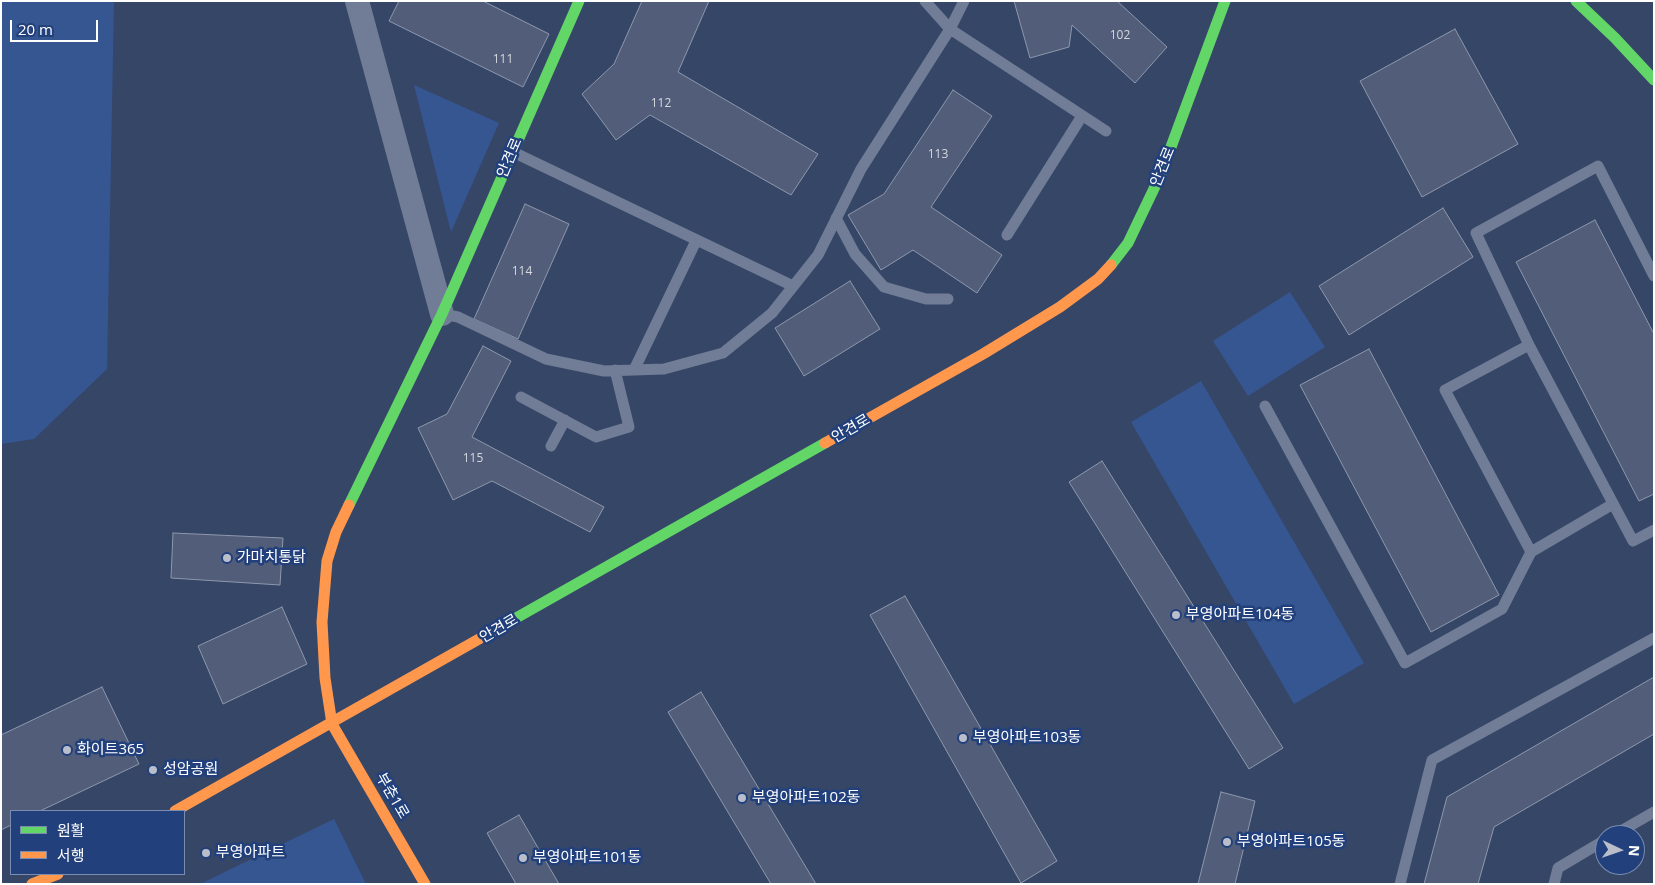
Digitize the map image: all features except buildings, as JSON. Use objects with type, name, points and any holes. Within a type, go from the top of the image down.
[{"type":"main road","name":"안견로","points":[[332,724],[325,678],[322,622],[325,577],[330,547],[442,314],[579,1]]},
{"type":"main road","name":"안견로","points":[[177,810],[332,724],[983,354],[1060,307],[1098,280],[1128,243],[1161,174],[1225,1]]},
{"type":"main road","points":[[1576,1],[1615,38],[1654,80]]},
{"type":"main road","name":"부춘1로","points":[[332,724],[425,884]]},
{"type":"main road","points":[[32,884],[55,875]]},
{"type":"street","points":[[357,1],[442,314]]},
{"type":"lane","points":[[925,1],[950,29],[1106,131]]},
{"type":"lane","points":[[442,314],[458,318],[546,359],[604,371],[664,370],[723,353],[772,312],[818,255],[861,169],[950,29],[964,1]]},
{"type":"lane","points":[[1007,235],[1082,116]]},
{"type":"lane","points":[[513,152],[793,286]]},
{"type":"lane","points":[[1654,276],[1598,166],[1476,233],[1529,345],[1633,541],[1654,530]]},
{"type":"lane","points":[[836,218],[855,254],[884,287],[926,299],[948,299]]},
{"type":"lane","points":[[634,370],[696,240]]},
{"type":"lane","points":[[1529,345],[1444,390],[1531,552]]},
{"type":"lane","points":[[521,397],[596,437],[629,427],[615,370]]},
{"type":"lane","points":[[1265,406],[1405,663],[1502,609],[1531,552],[1613,504]]},
{"type":"lane","points":[[551,446],[565,420]]},
{"type":"lane","points":[[1400,884],[1432,760],[1654,638]]},
{"type":"lane","points":[[1631,825],[1654,812]]},
{"type":"lane","points":[[1554,884],[1558,868],[1595,846]]},
{"type":"shaded area","points":[[1,1],[114,1],[107,369],[34,439],[1,444]]},
{"type":"shaded area","points":[[414,85],[499,123],[451,232]]},
{"type":"shaded area","points":[[1290,292],[1325,347],[1248,396],[1213,341]]},
{"type":"shaded area","points":[[1201,381],[1364,663],[1294,704],[1131,422]]},
{"type":"shaded area","points":[[334,819],[366,884],[200,884]]},
{"type":"traffic: fast","points":[[349,505],[442,314],[579,1]]},
{"type":"traffic: fast","points":[[1111,265],[1128,243],[1161,174],[1225,1]]},
{"type":"traffic: fast","points":[[1576,1],[1615,38],[1654,80]]},
{"type":"traffic: fast","points":[[509,622],[825,443]]},
{"type":"traffic: slow","points":[[825,443],[983,354],[1060,307],[1098,279],[1111,265]]},
{"type":"traffic: slow","points":[[349,505],[336,532],[327,561],[322,622],[325,678],[332,724],[425,884]]},
{"type":"traffic: slow","points":[[177,810],[509,622]]},
{"type":"traffic: slow","points":[[32,884],[55,875]]},
{"type":"place","name":"가마치통닭","points":[[227,558]]},
{"type":"place","name":"부영아파트104동","points":[[1176,615]]},
{"type":"place","name":"부영아파트103동","points":[[963,738]]},
{"type":"place","name":"화이트365","points":[[67,750]]},
{"type":"place","name":"성암공원","points":[[153,770]]},
{"type":"place","name":"부영아파트102동","points":[[742,798]]},
{"type":"place","name":"부영아파트105동","points":[[1227,842]]},
{"type":"place","name":"부영아파트","points":[[206,853]]},
{"type":"place","name":"부영아파트101동","points":[[523,858]]}]
